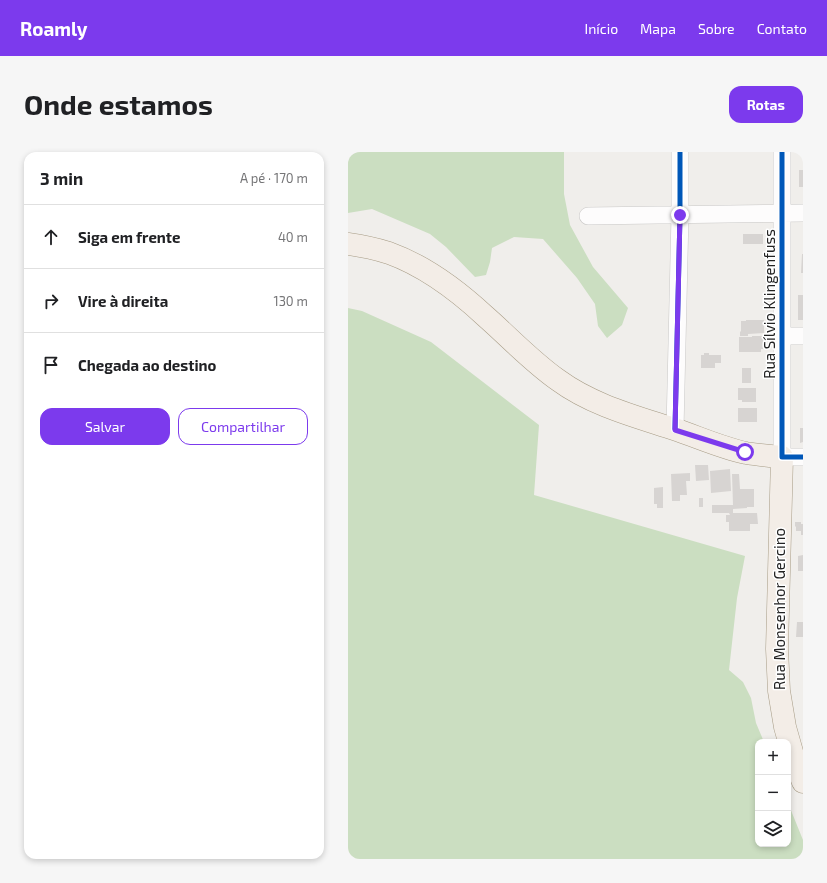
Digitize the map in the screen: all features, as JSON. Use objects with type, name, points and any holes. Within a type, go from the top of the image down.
[{"type":"main road","points":[[348,244],[368,247],[412,263],[448,285],[484,315],[536,363],[558,380],[606,406],[623,413],[745,452],[760,455],[793,457]]},
{"type":"main road","name":"Rua Monsenhor Gercino","points":[[793,457],[777,650],[780,706],[794,759],[803,782]]},
{"type":"street","points":[[675,430],[680,152]]},
{"type":"street","name":"Rua Sílvio Klingenfuss","points":[[782,152],[782,336],[793,457]]},
{"type":"street","points":[[588,216],[803,212]]},
{"type":"street","points":[[782,336],[803,336]]},
{"type":"green space","points":[[348,152],[564,152],[564,194],[570,225],[593,267],[628,308],[622,325],[607,338],[598,326],[595,304],[577,278],[543,239],[514,237],[492,248],[486,275],[475,277],[446,247],[430,234],[372,209],[348,213]]},
{"type":"green space","points":[[348,308],[362,311],[431,342],[539,425],[534,495],[745,556],[737,598],[729,670],[743,682],[751,698],[756,723],[763,739],[755,739],[755,847],[791,847],[791,810],[803,840],[803,859],[348,859]]},
{"type":"building","points":[[799,170],[803,170],[803,187],[799,187]]},
{"type":"building","points":[[743,234],[763,234],[763,244],[743,244]]},
{"type":"building","points":[[802,254],[803,273],[801,273]]},
{"type":"building","points":[[798,295],[803,295],[803,320],[798,320]]},
{"type":"building","points":[[764,320],[764,333],[740,336],[741,321]]},
{"type":"building","points":[[765,336],[765,349],[761,349],[761,352],[739,352],[739,337]]},
{"type":"building","points":[[704,353],[709,353],[709,355],[721,355],[721,363],[715,363],[715,368],[701,368],[701,355],[704,355]]},
{"type":"building","points":[[742,368],[751,368],[751,383],[742,383]]},
{"type":"building","points":[[738,388],[756,388],[756,402],[742,402],[742,400],[738,400]]},
{"type":"building","points":[[738,408],[757,408],[757,422],[738,422]]},
{"type":"building","points":[[800,428],[803,428],[803,442],[800,443]]},
{"type":"building","points":[[695,465],[708,465],[709,480],[696,481]]},
{"type":"building","points":[[730,469],[731,491],[711,493],[710,471]]},
{"type":"building","points":[[690,473],[690,481],[686,481],[687,495],[680,495],[680,501],[672,501],[671,474]]},
{"type":"building","points":[[732,474],[739,474],[740,489],[754,489],[754,507],[733,509],[733,513],[757,513],[758,524],[750,524],[750,531],[729,531],[729,522],[726,522],[726,515],[730,515],[729,513],[712,513],[712,505],[733,505]]},
{"type":"building","points":[[663,487],[663,508],[657,508],[657,504],[654,504],[654,488]]},
{"type":"building","points":[[699,498],[703,498],[703,507],[699,507]]},
{"type":"building","points":[[795,522],[801,522],[801,524],[803,524],[803,535],[801,535],[801,531],[796,531]]},
{"type":"building","points":[[803,555],[803,571],[798,571],[798,556]]},
{"type":"building","points":[[797,622],[803,622],[803,637],[796,637]]},
{"type":"cycle path","points":[[675,429],[680,152]]},
{"type":"cycle path","points":[[782,152],[782,457],[803,457]]},
{"type":"route","points":[[680,215],[675,430],[745,452]]}]
